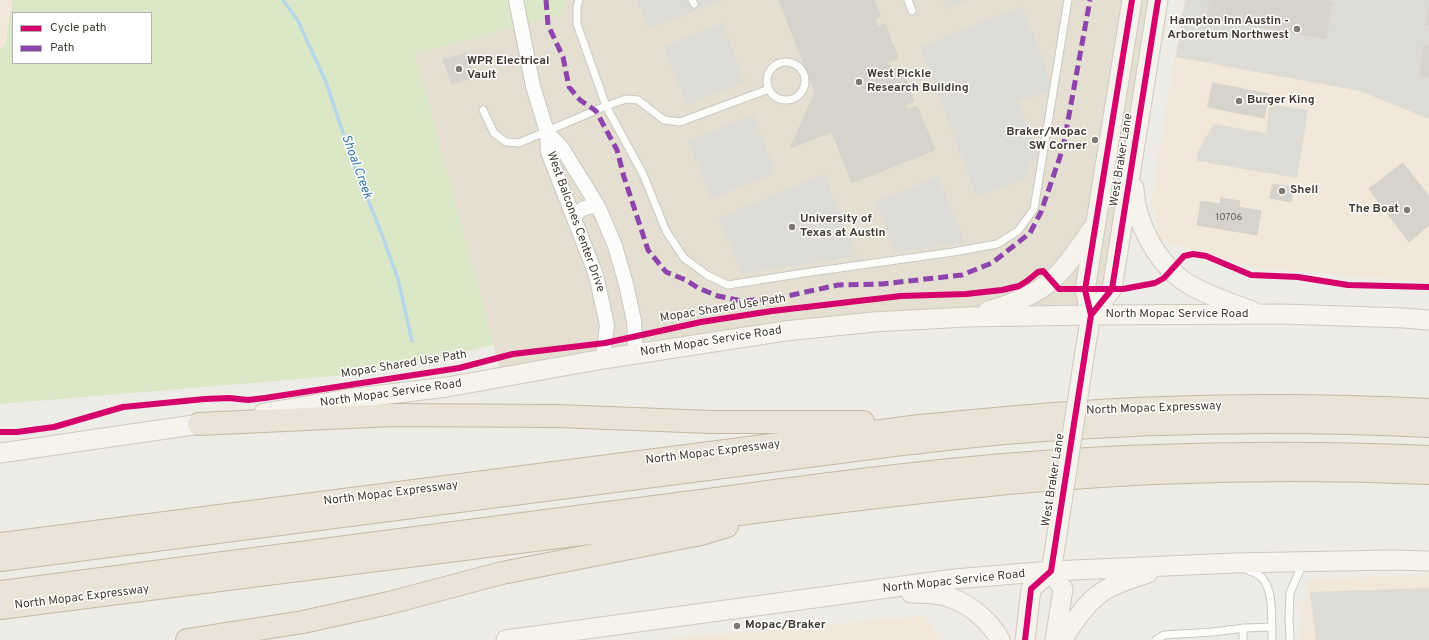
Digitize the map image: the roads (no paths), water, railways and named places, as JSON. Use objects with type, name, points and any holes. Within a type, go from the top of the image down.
[{"type":"highway","name":"North Mopac Expressway","points":[[0,544],[920,426],[1031,415],[1134,409],[1228,406],[1340,406],[1429,410]]},
{"type":"highway","points":[[199,424],[392,415],[557,416],[711,422],[852,421],[920,426]]},
{"type":"highway","points":[[0,560],[879,447],[1017,432],[1140,425],[1231,422],[1319,422],[1429,426]]},
{"type":"highway","points":[[0,592],[785,490],[1004,465],[1130,456],[1239,453],[1314,453],[1429,457]]},
{"type":"highway","name":"North Mopac Expressway","points":[[0,608],[786,508],[1032,481],[1140,474],[1237,470],[1429,473]]},
{"type":"highway","points":[[187,640],[303,622],[375,606],[502,573],[702,534],[786,508]]},
{"type":"main road","name":"West Braker Lane","points":[[1051,571],[1091,315],[1085,290],[1132,0]]},
{"type":"main road","points":[[1142,0],[1143,8],[1139,37],[1133,62],[1135,72],[1145,82]]},
{"type":"main road","name":"West Braker Lane","points":[[1091,315],[1112,289],[1133,165],[1158,0]]},
{"type":"main road","points":[[1133,165],[1134,201],[1141,225],[1153,247],[1172,270],[1189,284],[1214,297],[1262,315]]},
{"type":"main road","points":[[966,317],[1003,307],[1040,289],[1052,280],[1067,264],[1095,224]]},
{"type":"main road","name":"North Mopac Service Road","points":[[0,453],[199,424],[348,399],[447,386],[603,359],[785,331],[874,322],[966,317],[1282,314],[1429,320]]},
{"type":"main road","name":"North Mopac Service Road","points":[[506,640],[954,579],[1051,571],[1235,563],[1392,560],[1429,561]]},
{"type":"main road","points":[[1062,640],[1074,621],[1092,600],[1102,592],[1124,581],[1169,566]]},
{"type":"main road","points":[[1025,640],[1031,589],[1051,571],[1063,589],[1055,640]]},
{"type":"main road","points":[[878,590],[948,597],[969,606],[987,622],[1000,640]]},
{"type":"street","name":"West Balcones Center Drive","points":[[516,0],[533,86],[547,132],[548,152],[596,275],[604,305],[607,325],[603,359]]},
{"type":"street","name":"West Balcones Center Drive","points":[[547,132],[562,148],[599,208],[615,246],[626,284],[634,321],[636,354]]},
{"type":"street","points":[[573,216],[582,209],[591,206],[599,208]]},
{"type":"lane","points":[[579,0],[577,6],[576,24],[606,106],[643,174],[666,231],[684,258],[707,275],[728,285],[953,252],[996,244],[1018,231],[1034,209],[1068,0]]},
{"type":"lane","points":[[908,0],[912,11]]},
{"type":"lane","points":[[785,62],[793,63],[801,68],[805,81],[803,90],[796,97],[786,100],[780,99],[771,93],[769,89],[767,82],[770,71],[776,64],[785,62]]},
{"type":"lane","points":[[484,110],[494,132],[506,142],[519,143],[626,99],[638,100],[664,120],[680,122],[769,89]]},
{"type":"lane","points":[[1290,640],[1290,593],[1304,562]]},
{"type":"lane","points":[[1235,563],[1260,576],[1266,584],[1270,594],[1272,640]]},
{"type":"lane","points":[[1156,640],[1164,635],[1272,627]]},
{"type":"lane","points":[[1243,628],[1243,640]]},
{"type":"waterway","name":"Shoal Creek","points":[[283,0],[298,21],[326,82],[354,165],[398,279],[412,341]]},
{"type":"place","name":"Hampton Inn Austin - Arboretum Northwest","points":[[1297,29]]},
{"type":"place","name":"WPR Electrical Vault","points":[[459,69]]},
{"type":"place","name":"West Pickle Research Building","points":[[859,82]]},
{"type":"place","name":"Burger King","points":[[1239,101]]},
{"type":"place","name":"Braker/Mopac SW Corner","points":[[1095,140]]},
{"type":"place","name":"Shell","points":[[1282,191]]},
{"type":"place","name":"The Boat","points":[[1407,210]]},
{"type":"place","name":"University of Texas at Austin","points":[[792,227]]},
{"type":"place","name":"Mopac/Braker","points":[[737,626]]}]
